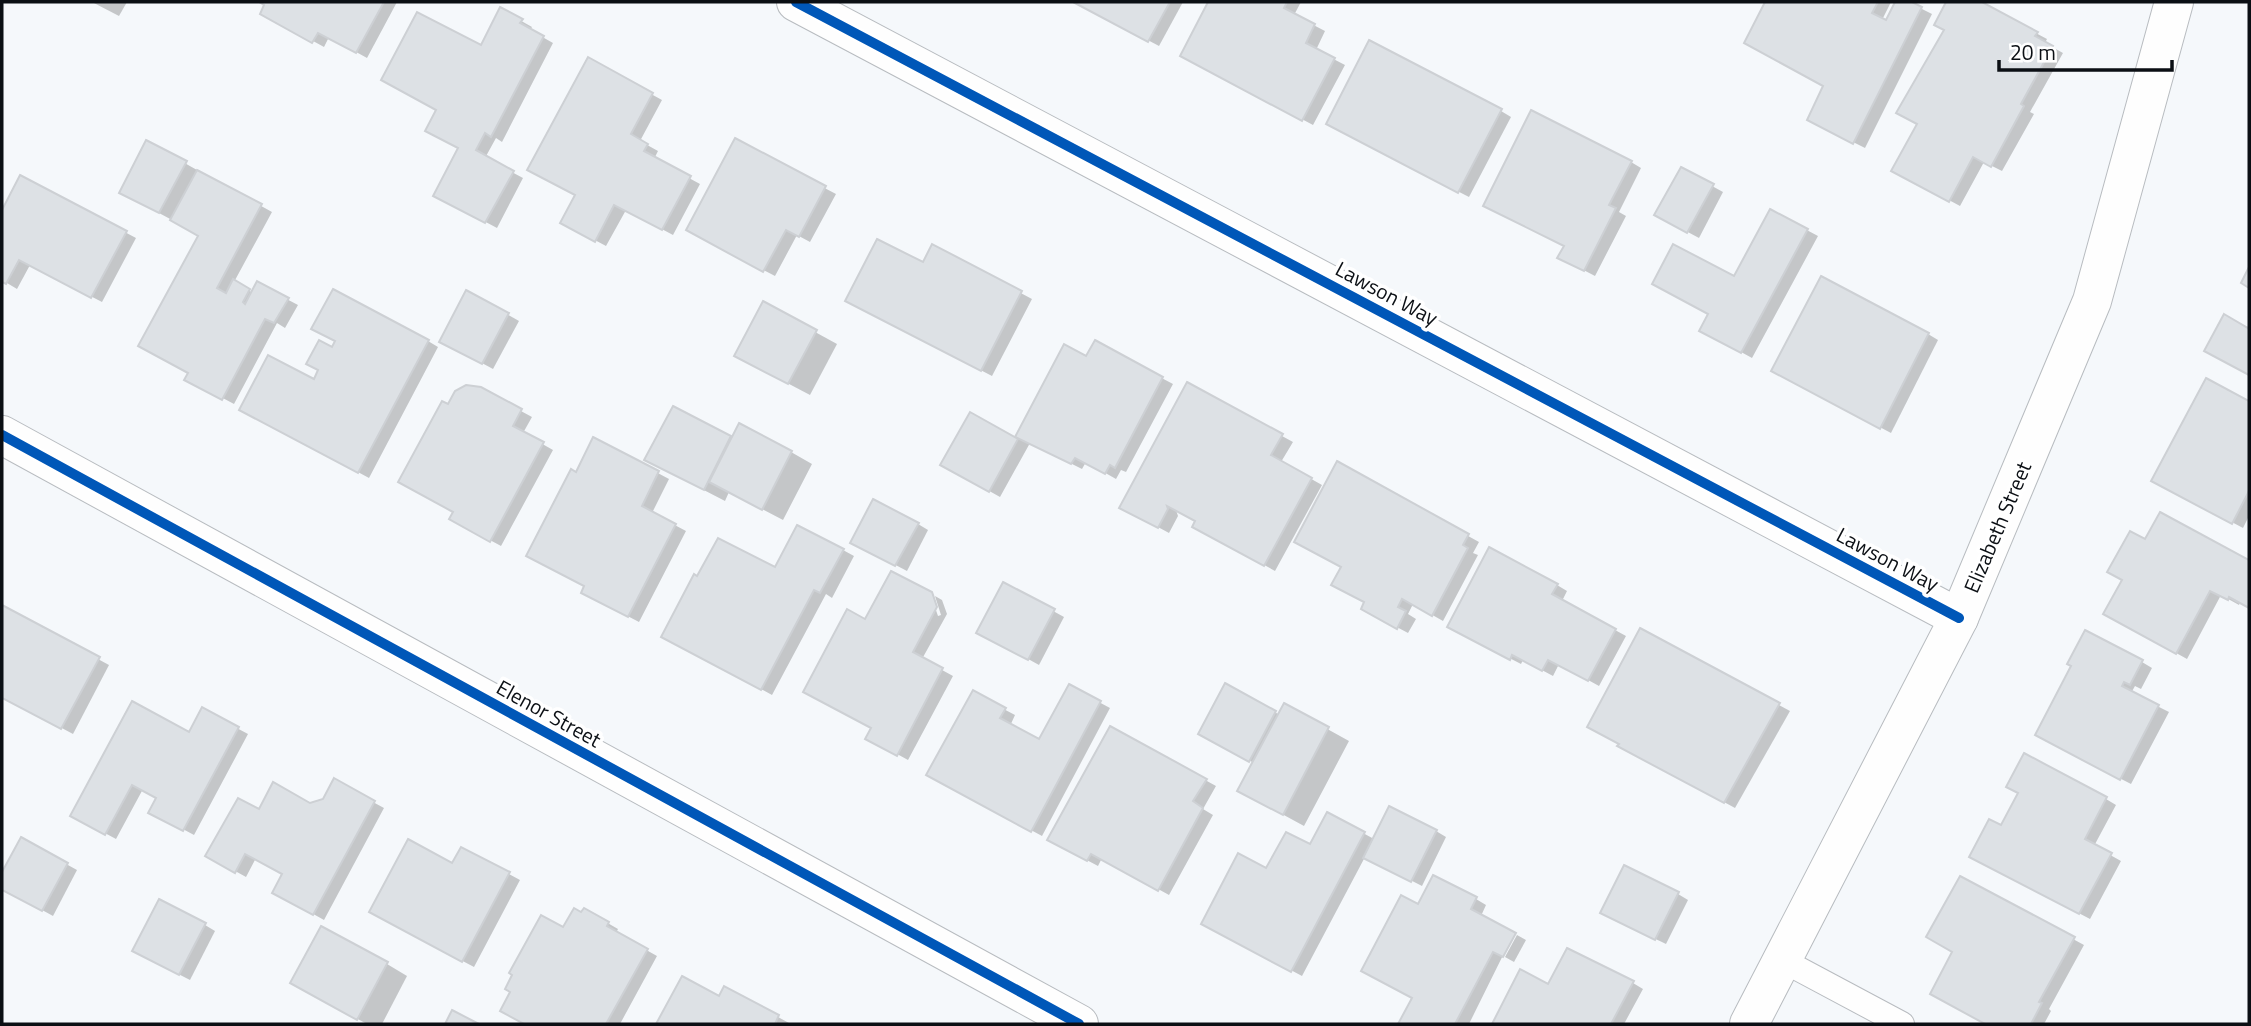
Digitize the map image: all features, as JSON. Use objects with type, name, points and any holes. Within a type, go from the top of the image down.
[{"type":"street","name":"Lawson Way","points":[[796,2],[1959,618]]},
{"type":"street","name":"Elizabeth Street","points":[[1749,1024],[1959,618],[2092,301],[2174,2]]},
{"type":"street","name":"Elenor Street","points":[[2,435],[1079,1024]]},
{"type":"lane","points":[[1782,960],[1902,1024]]},
{"type":"building","points":[[259,2],[384,2],[356,53],[318,33],[312,43],[260,14],[264,5]]},
{"type":"building","points":[[1073,2],[1170,2],[1148,42]]},
{"type":"building","points":[[1208,2],[1287,2],[1284,8],[1315,24],[1306,43],[1335,58],[1302,121],[1180,56]]},
{"type":"building","points":[[1765,2],[1878,2],[1872,13],[1886,20],[1895,2],[1912,2],[1922,7],[1853,144],[1807,120],[1823,86],[1744,43]]},
{"type":"building","points":[[1946,2],[1982,2],[2038,32],[2035,36],[2053,46],[1991,167],[1973,157],[1949,202],[1891,171],[1917,124],[1896,113],[1944,30],[1934,25]]},
{"type":"building","points":[[500,7],[523,19],[520,23],[544,36],[491,137],[485,133],[476,150],[514,171],[485,223],[433,196],[458,148],[425,131],[436,110],[381,80],[417,12],[481,45]]},
{"type":"building","points":[[1369,40],[1502,109],[1458,193],[1326,124]]},
{"type":"building","points":[[588,57],[653,93],[631,134],[648,144],[644,151],[691,176],[662,230],[614,205],[595,242],[560,223],[575,195],[527,170]]},
{"type":"building","points":[[1531,110],[1632,161],[1609,205],[1616,208],[1584,271],[1557,258],[1564,246],[1483,206]]},
{"type":"building","points":[[735,138],[826,186],[799,237],[786,230],[763,272],[686,230]]},
{"type":"building","points":[[146,140],[187,161],[159,213],[119,193]]},
{"type":"building","points":[[1681,167],[1714,184],[1687,233],[1654,215]]},
{"type":"building","points":[[197,170],[262,204],[217,288],[226,293],[233,279],[250,289],[243,302],[245,304],[257,281],[289,298],[274,323],[265,319],[222,400],[184,380],[188,373],[138,346],[198,236],[170,220]]},
{"type":"building","points":[[20,175],[127,231],[91,298],[19,260],[6,284],[2,282],[2,210]]},
{"type":"building","points":[[1770,209],[1808,229],[1741,353],[1699,331],[1708,314],[1652,284],[1673,244],[1734,276]]},
{"type":"building","points":[[877,239],[923,262],[932,244],[1022,291],[981,371],[845,301]]},
{"type":"building","points":[[2249,267],[2249,288],[2241,283]]},
{"type":"building","points":[[1821,276],[1929,333],[1880,429],[1771,371]]},
{"type":"building","points":[[333,289],[429,340],[358,473],[239,410],[268,355],[314,379],[318,370],[306,364],[319,340],[332,347],[335,341],[311,329]]},
{"type":"building","points":[[466,290],[509,313],[482,364],[439,342]]},
{"type":"building","points":[[763,301],[817,330],[788,384],[734,356]]},
{"type":"building","points":[[2224,314],[2248,328],[2249,326],[2249,375],[2204,351]]},
{"type":"building","points":[[1095,340],[1163,377],[1115,468],[1110,465],[1105,474],[1075,458],[1071,464],[1015,437],[1064,344],[1086,356]]},
{"type":"building","points":[[2206,378],[2249,401],[2249,491],[2232,524],[2151,481]]},
{"type":"building","points":[[1187,382],[1283,434],[1271,455],[1312,478],[1264,566],[1192,527],[1195,521],[1167,506],[1158,528],[1119,508]]},
{"type":"building","points":[[466,385],[481,387],[522,409],[513,426],[544,442],[490,542],[449,519],[453,512],[398,482],[442,401],[448,404],[455,391]]},
{"type":"building","points":[[673,406],[731,436],[704,490],[644,460]]},
{"type":"building","points":[[970,412],[1018,439],[989,492],[940,465]]},
{"type":"building","points":[[739,423],[792,451],[762,510],[709,482]]},
{"type":"building","points":[[593,437],[659,471],[642,506],[676,524],[628,617],[581,593],[584,586],[526,556],[571,469],[576,472]]},
{"type":"building","points":[[1337,461],[1469,534],[1463,545],[1468,548],[1432,616],[1402,599],[1398,607],[1406,611],[1397,629],[1361,609],[1364,602],[1331,585],[1341,567],[1294,542]]},
{"type":"building","points":[[873,499],[919,523],[895,566],[850,543]]},
{"type":"building","points":[[2160,512],[2249,560],[2249,608],[2210,591],[2176,654],[2103,614],[2122,580],[2107,572],[2130,531],[2145,539]]},
{"type":"building","points":[[797,525],[844,549],[820,593],[814,590],[761,690],[661,637],[694,574],[697,576],[718,538],[775,567]]},
{"type":"building","points":[[1489,547],[1558,584],[1552,594],[1616,629],[1588,681],[1548,660],[1542,671],[1512,655],[1510,660],[1447,627]]},
{"type":"building","points":[[891,571],[932,592],[937,607],[913,652],[943,668],[897,756],[865,739],[871,728],[803,692],[847,609],[865,619]]},
{"type":"building","points":[[1003,582],[1055,609],[1028,660],[976,633]]},
{"type":"building","points":[[2,605],[100,657],[61,729],[2,698]]},
{"type":"building","points":[[1640,628],[1780,703],[1724,803],[1587,727]]},
{"type":"building","points":[[2085,630],[2143,660],[2130,685],[2124,682],[2122,686],[2159,705],[2120,780],[2035,735],[2071,666],[2067,664]]},
{"type":"building","points":[[1225,683],[1276,711],[1249,762],[1198,734]]},
{"type":"building","points":[[1069,684],[1101,701],[1031,832],[926,775],[973,690],[1006,708],[1000,718],[1039,739]]},
{"type":"building","points":[[132,701],[189,732],[202,707],[239,727],[183,831],[148,813],[156,798],[132,785],[105,835],[70,816]]},
{"type":"building","points":[[1284,703],[1329,727],[1283,815],[1237,791]]},
{"type":"building","points":[[1110,726],[1207,779],[1193,801],[1203,808],[1158,891],[1091,854],[1087,861],[1047,840]]},
{"type":"building","points":[[2024,753],[2107,797],[2085,839],[2112,853],[2079,914],[1969,857],[1989,819],[2001,825],[2018,793],[2006,787]]},
{"type":"building","points":[[334,778],[375,801],[313,915],[272,893],[282,874],[245,854],[235,873],[205,856],[238,798],[259,809],[273,782],[310,803],[323,799]]},
{"type":"building","points":[[1389,806],[1437,830],[1411,882],[1363,858]]},
{"type":"building","points":[[1327,812],[1365,832],[1291,972],[1201,924],[1238,853],[1266,868],[1286,832],[1310,844]]},
{"type":"building","points":[[21,837],[68,863],[42,911],[2,890],[2,872]]},
{"type":"building","points":[[408,839],[452,863],[461,847],[510,872],[462,962],[369,912]]},
{"type":"building","points":[[1624,865],[1679,892],[1655,940],[1600,913]]},
{"type":"building","points":[[1433,875],[1477,897],[1471,909],[1516,933],[1503,957],[1493,952],[1455,1024],[1398,1024],[1412,998],[1361,971],[1401,895],[1418,904]]},
{"type":"building","points":[[1960,876],[2075,937],[2039,1002],[2042,1003],[2031,1024],[1985,1024],[1930,994],[1952,952],[1926,937]]},
{"type":"building","points":[[159,899],[206,923],[179,975],[132,951]]},
{"type":"building","points":[[574,908],[581,912],[584,908],[609,922],[607,926],[648,949],[606,1024],[524,1024],[500,1011],[510,992],[505,989],[512,975],[509,973],[541,915],[563,927]]},
{"type":"building","points":[[321,926],[388,962],[357,1020],[290,983]]},
{"type":"building","points":[[1567,948],[1634,981],[1611,1024],[1492,1024],[1520,969],[1548,984]]},
{"type":"building","points":[[682,976],[719,996],[724,986],[779,1015],[775,1024],[656,1024]]},
{"type":"building","points":[[452,1010],[479,1024],[445,1024]]},
{"type":"cycle path","points":[[796,2],[1959,618]]},
{"type":"cycle path","points":[[2,435],[1079,1024]]}]
